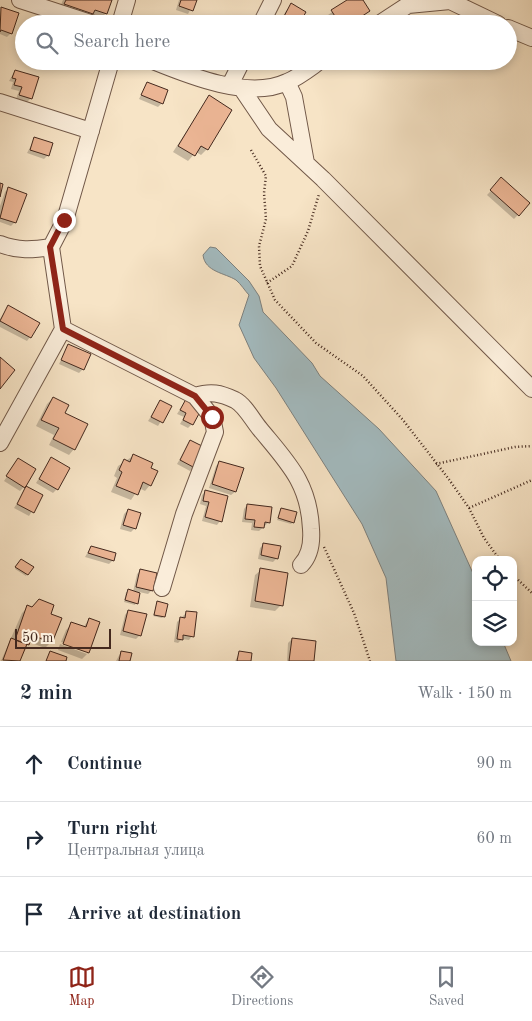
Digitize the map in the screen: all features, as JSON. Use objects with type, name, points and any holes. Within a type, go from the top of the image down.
[{"type":"street","points":[[20,0],[66,15]]},
{"type":"street","points":[[123,15],[128,0]]},
{"type":"street","points":[[266,15],[273,0]]},
{"type":"street","points":[[393,15],[408,5],[449,0],[480,15]]},
{"type":"street","points":[[517,32],[532,38]]},
{"type":"street","points":[[0,443],[63,329],[50,247],[64,220],[108,70]]},
{"type":"street","points":[[175,70],[236,87],[266,87],[287,82],[306,70]]},
{"type":"street","points":[[236,87],[240,70]]},
{"type":"street","points":[[287,82],[294,97],[306,163]]},
{"type":"street","points":[[236,87],[268,129],[323,178],[532,389]]},
{"type":"street","points":[[0,102],[91,131]]},
{"type":"street","points":[[0,244],[12,249],[29,250],[50,247]]},
{"type":"street","points":[[63,329],[195,396],[212,417],[215,432],[184,514],[162,588]]},
{"type":"street","points":[[195,396],[211,391],[237,401],[294,470],[309,501],[312,539],[307,559],[301,565]]},
{"type":"path","points":[[251,150],[266,176],[264,193],[266,219],[260,266],[275,300],[316,343],[363,376],[403,420],[469,508],[484,538],[497,556]]},
{"type":"path","points":[[268,283],[292,266],[308,231],[323,178]]},
{"type":"path","points":[[436,464],[515,447],[532,446]]},
{"type":"path","points":[[469,508],[532,480]]},
{"type":"path","points":[[312,539],[326,548],[354,613],[370,661]]},
{"type":"path","points":[[517,579],[532,593]]},
{"type":"water","points":[[210,247],[216,248],[249,281],[259,296],[263,312],[312,363],[320,376],[379,429],[436,491],[472,571],[472,646],[505,646],[511,661],[396,661],[386,578],[362,524],[276,388],[254,358],[239,325],[249,295],[236,280],[211,269],[203,255]]},
{"type":"building","points":[[66,0],[112,0],[107,14],[95,10],[93,14],[64,4]]},
{"type":"building","points":[[181,0],[197,0],[193,11],[179,6]]},
{"type":"building","points":[[347,0],[363,0],[370,11],[364,15],[334,15],[331,10]]},
{"type":"building","points":[[291,3],[306,12],[304,15],[285,15]]},
{"type":"building","points":[[1,7],[19,13],[15,15],[15,25],[12,34],[1,30],[0,32]]},
{"type":"building","points":[[15,70],[39,77],[32,99],[19,95],[22,87],[14,85],[16,79],[12,78]]},
{"type":"building","points":[[147,82],[168,90],[163,104],[141,95]]},
{"type":"building","points":[[209,95],[232,110],[208,150],[201,146],[195,156],[178,146]]},
{"type":"building","points":[[34,137],[53,143],[49,156],[30,150]]},
{"type":"building","points":[[501,177],[530,203],[519,216],[490,190]]},
{"type":"building","points":[[0,183],[3,184],[0,197]]},
{"type":"building","points":[[8,187],[27,194],[16,223],[0,218]]},
{"type":"building","points":[[8,305],[40,323],[31,338],[0,321]]},
{"type":"building","points":[[68,344],[91,354],[84,370],[61,360]]},
{"type":"building","points":[[0,357],[15,370],[0,389]]},
{"type":"building","points":[[53,397],[69,405],[65,413],[88,424],[75,450],[53,439],[59,428],[41,420]]},
{"type":"building","points":[[186,399],[202,408],[193,425],[183,420],[186,413],[180,410]]},
{"type":"building","points":[[160,400],[172,406],[163,423],[151,417]]},
{"type":"building","points":[[190,440],[204,447],[195,468],[180,460]]},
{"type":"building","points":[[133,454],[153,463],[151,468],[158,471],[151,486],[143,482],[138,495],[116,486],[122,472],[119,470],[124,459],[130,462]]},
{"type":"building","points":[[51,457],[70,468],[58,490],[39,479]]},
{"type":"building","points":[[18,458],[36,469],[25,488],[6,476]]},
{"type":"building","points":[[219,461],[244,468],[236,492],[212,484]]},
{"type":"building","points":[[26,486],[43,495],[34,513],[17,504]]},
{"type":"building","points":[[205,490],[228,496],[222,522],[205,517],[209,502],[203,501]]},
{"type":"building","points":[[247,504],[272,507],[270,523],[265,522],[264,528],[254,527],[255,520],[245,519]]},
{"type":"building","points":[[281,508],[297,512],[294,523],[278,518]]},
{"type":"building","points":[[128,509],[141,513],[136,529],[123,525]]},
{"type":"building","points":[[263,543],[281,546],[278,559],[261,555]]},
{"type":"building","points":[[91,546],[116,553],[114,561],[88,553]]},
{"type":"building","points":[[21,559],[34,567],[28,575],[15,567]]},
{"type":"building","points":[[260,568],[288,573],[283,606],[255,601]]},
{"type":"building","points":[[140,569],[157,573],[153,591],[136,587]]},
{"type":"building","points":[[128,589],[140,593],[138,604],[125,600]]},
{"type":"building","points":[[39,599],[54,605],[51,614],[62,618],[52,643],[32,635],[29,645],[15,640],[27,605],[32,607]]},
{"type":"building","points":[[157,601],[168,604],[165,617],[154,615]]},
{"type":"building","points":[[128,610],[147,614],[141,636],[123,631]]},
{"type":"building","points":[[186,611],[197,612],[194,637],[183,635],[183,640],[177,639],[180,617],[185,618]]},
{"type":"building","points":[[89,618],[100,622],[89,653],[63,644],[71,622],[86,627]]},
{"type":"building","points":[[11,638],[27,644],[20,661],[3,660]]},
{"type":"building","points":[[292,638],[316,641],[314,661],[289,661]]},
{"type":"building","points":[[50,651],[67,657],[66,661],[46,661]]},
{"type":"building","points":[[121,651],[132,653],[130,661],[119,661]]},
{"type":"building","points":[[239,651],[252,653],[251,661],[237,661]]},
{"type":"route","points":[[64,220],[50,247],[63,329],[119,355],[195,396],[202,402],[212,417]]}]
